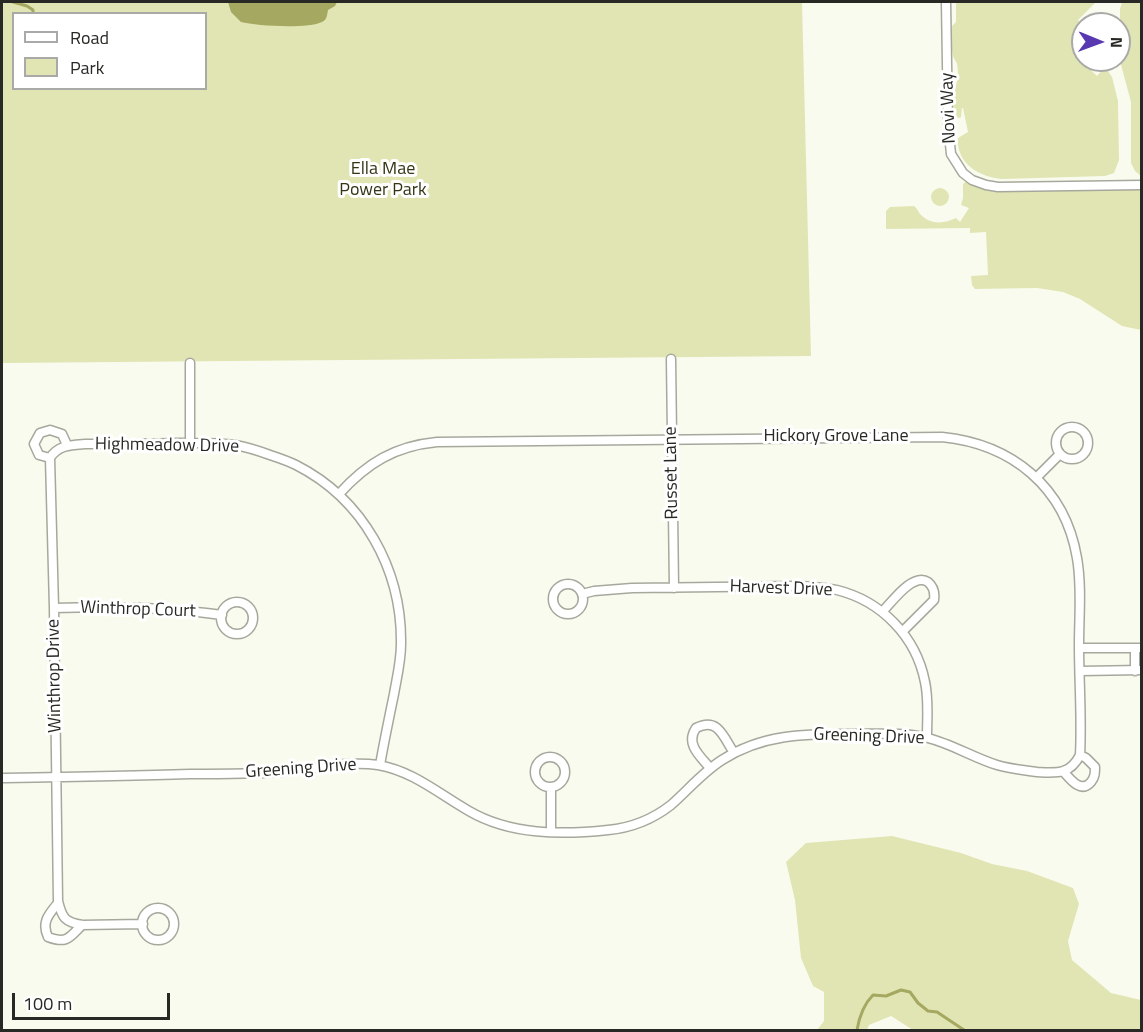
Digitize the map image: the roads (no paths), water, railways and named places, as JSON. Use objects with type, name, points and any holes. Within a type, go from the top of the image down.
[{"type":"street","name":"Novi Way","points":[[946,2],[948,125],[951,154],[963,173],[972,180],[998,187],[1142,185]]},
{"type":"street","name":"Russet Lane","points":[[671,359],[674,588]]},
{"type":"street","points":[[190,363],[190,443]]},
{"type":"street","points":[[52,455],[39,455],[34,444],[40,433],[50,430],[62,434],[67,445]]},
{"type":"street","name":"Hickory Grove Lane","points":[[339,494],[358,474],[377,460],[399,450],[428,442],[930,437],[958,438],[993,449],[1005,454],[1037,477],[1063,514],[1072,537],[1079,571],[1080,755]]},
{"type":"street","name":"Highmeadow Drive","points":[[52,455],[67,445],[190,443],[234,445],[295,464],[339,494],[376,540],[386,560],[398,606],[401,630],[400,656],[380,765]]},
{"type":"street","points":[[1037,477],[1060,454]]},
{"type":"street","name":"Winthrop Drive","points":[[52,455],[58,903],[60,912],[66,920],[82,925]]},
{"type":"street","points":[[883,612],[912,582],[923,580],[930,583],[934,591],[934,600],[902,632]]},
{"type":"street","name":"Harvest Drive","points":[[582,594],[632,588],[818,587],[835,589],[853,595],[883,612],[913,646],[925,680],[927,737]]},
{"type":"street","name":"Winthrop Court","points":[[54,608],[161,608],[222,615]]},
{"type":"street","points":[[1079,648],[1138,648],[1138,671],[1080,671]]},
{"type":"street","points":[[710,768],[692,744],[691,737],[696,728],[706,724],[713,725],[720,731],[734,753]]},
{"type":"street","name":"Greening Drive","points":[[2,778],[281,772],[344,763],[380,765],[424,782],[468,811],[496,824],[521,830],[551,832],[607,830],[637,823],[670,806],[710,768],[734,753],[766,740],[796,735],[894,734],[927,737],[998,766],[1025,771],[1063,771],[1073,767],[1080,755]]},
{"type":"street","points":[[1063,771],[1078,786],[1087,786],[1095,777],[1095,767],[1080,755]]},
{"type":"street","points":[[551,788],[551,832]]},
{"type":"street","name":"Winthrop Drive","points":[[58,903],[45,918],[45,931],[48,937],[57,941],[66,940],[82,925]]},
{"type":"street","points":[[82,925],[143,924]]},
{"type":"waterway","points":[[13,2],[27,6],[33,12]]},
{"type":"waterway","points":[[857,1030],[862,1011],[873,995],[886,996],[901,990],[910,992],[928,1011],[937,1012],[964,1030]]},
{"type":"park label","name":"Ella Mae Power Park","points":[[383,180]]}]
